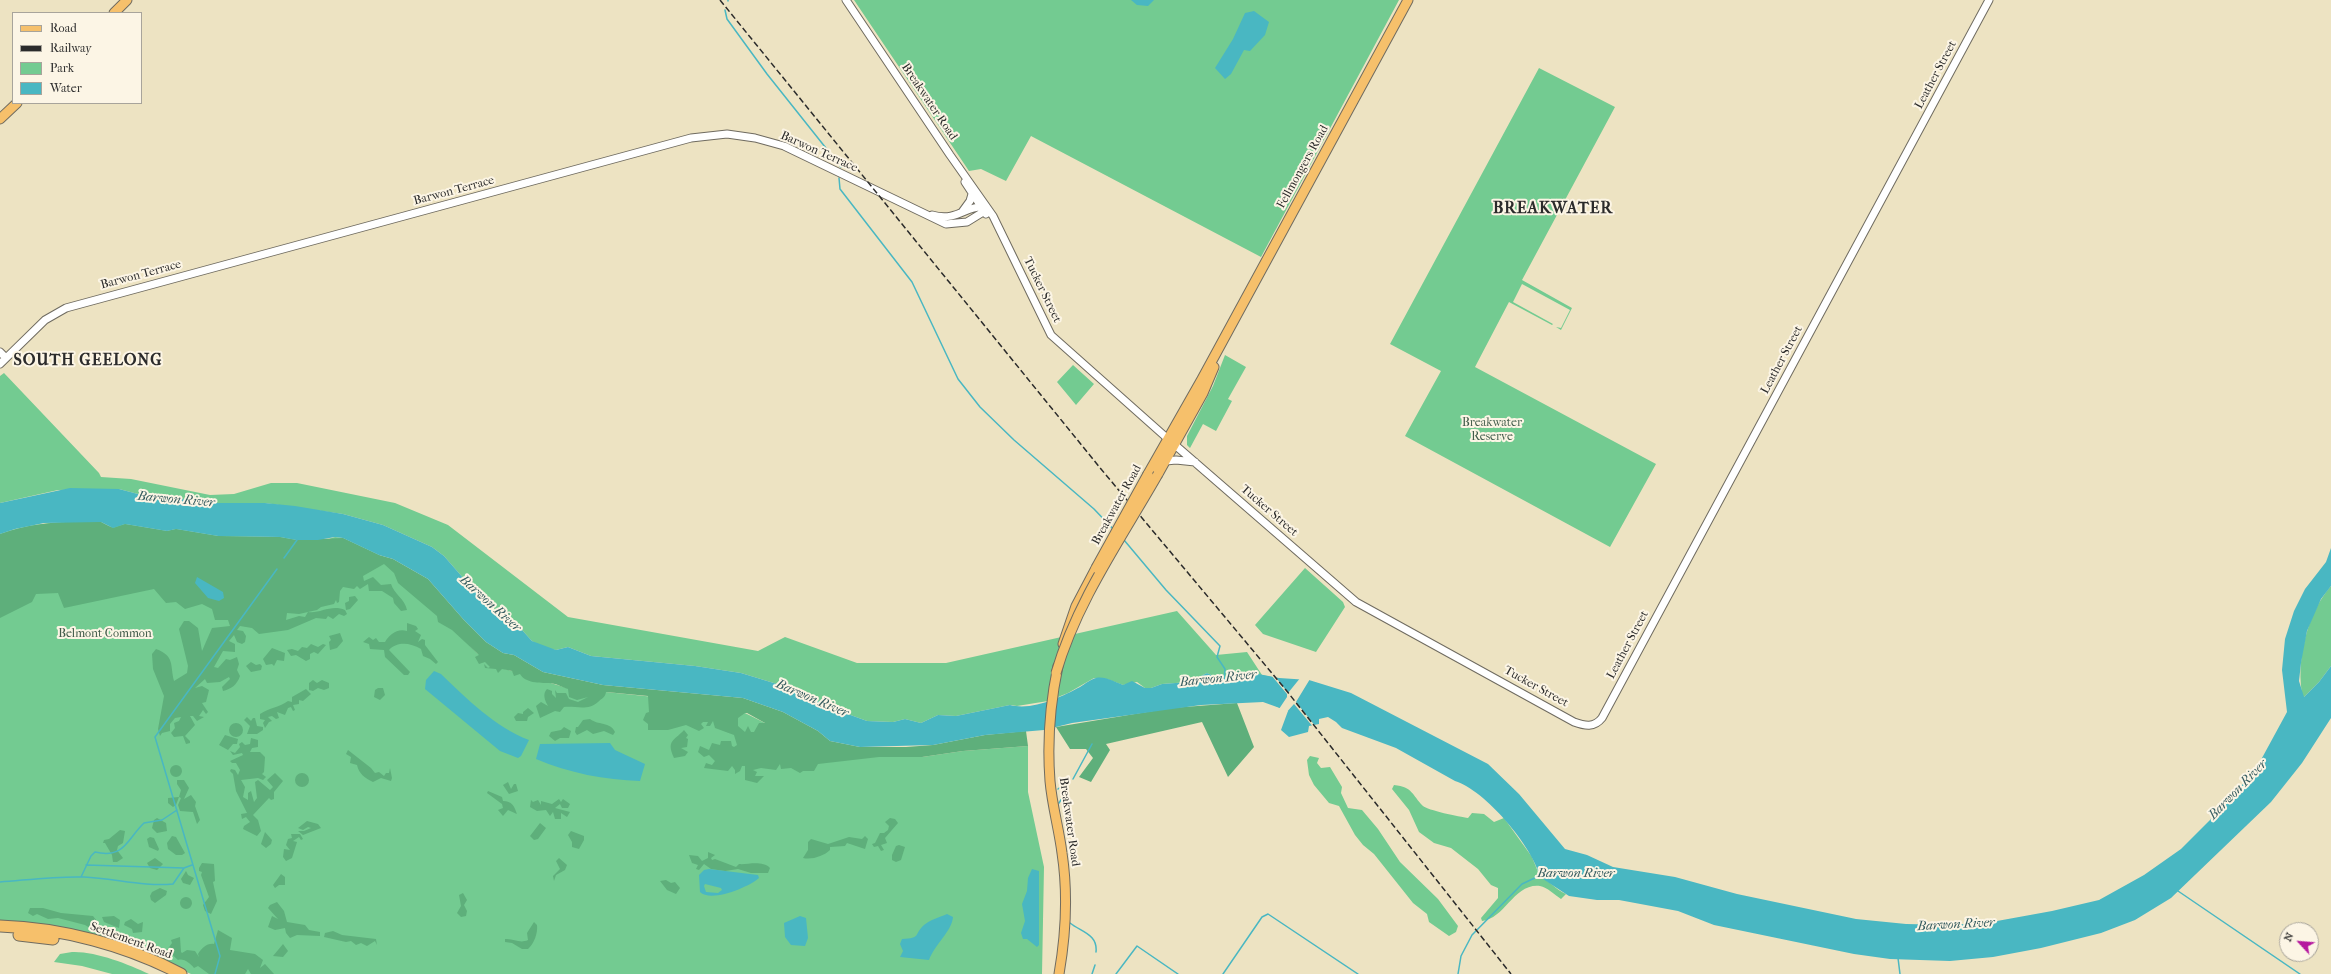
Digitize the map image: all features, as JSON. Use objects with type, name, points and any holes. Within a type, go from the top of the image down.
[{"type":"highway","name":"Settlement Road","points":[[0,926],[38,929],[89,939],[138,955],[181,974]]},
{"type":"highway","name":"Settlement Road","points":[[0,933],[38,937],[86,946],[133,961],[164,974]]},
{"type":"main road","points":[[115,12],[127,0]]},
{"type":"main road","name":"Fellmongers Road","points":[[1171,442],[1220,345],[1408,0]]},
{"type":"main road","points":[[0,119],[16,104]]},
{"type":"main road","name":"Breakwater Road","points":[[1056,673],[1071,629],[1086,598],[1166,461],[1171,442]]},
{"type":"main road","name":"Breakwater Road","points":[[1058,974],[1064,935],[1064,870],[1052,794],[1049,755],[1050,712],[1056,673],[1064,639],[1076,606],[1148,474],[1171,442]]},
{"type":"street","name":"Breakwater Road","points":[[846,0],[956,164]]},
{"type":"street","name":"Leather Street","points":[[1590,726],[1596,724],[1602,718],[1989,0]]},
{"type":"street","name":"Barwon Terrace","points":[[0,364],[46,320],[66,308],[88,300],[691,138],[727,134],[755,138],[784,146],[924,212],[940,222],[951,224],[967,222],[987,212]]},
{"type":"street","name":"Tucker Street","points":[[956,164],[968,182],[972,194],[987,212],[1000,232],[1051,335],[1171,442],[1356,602],[1574,722],[1590,726]]},
{"type":"street","points":[[968,182],[987,212]]},
{"type":"street","points":[[953,216],[966,208],[972,194]]},
{"type":"street","name":"Barwon Terrace","points":[[924,212],[941,217],[987,212]]},
{"type":"street","points":[[0,352],[6,358]]},
{"type":"street","points":[[1166,461],[1176,460],[1195,462]]},
{"type":"green space","points":[[854,0],[1399,0],[1261,257],[1031,136],[1006,181],[981,169],[969,171]]},
{"type":"green space","name":"Breakwater Reserve","points":[[1539,68],[1615,107],[1522,280],[1572,308],[1561,330],[1556,327],[1561,328],[1570,310],[1522,284],[1513,302],[1553,324],[1552,325],[1509,302],[1475,367],[1656,464],[1610,547],[1405,436],[1441,371],[1390,344]]},
{"type":"green space","points":[[1225,355],[1246,367],[1228,399],[1232,401],[1216,431],[1203,424],[1190,448],[1187,445],[1187,436],[1213,386]]},
{"type":"green space","points":[[1073,365],[1094,384],[1076,405],[1057,382]]},
{"type":"green space","points":[[4,373],[99,473],[101,477],[131,479],[210,495],[234,494],[271,483],[297,483],[395,503],[448,525],[568,617],[758,651],[785,637],[857,663],[946,663],[1177,611],[1216,655],[1247,652],[1262,675],[1272,677],[1280,708],[1274,705],[1253,673],[1220,679],[1207,673],[1189,682],[1162,684],[1151,688],[1145,688],[1137,682],[1123,685],[1107,679],[1094,678],[1068,693],[1048,701],[1017,706],[1010,705],[956,716],[938,715],[921,723],[905,719],[893,722],[867,721],[834,709],[790,688],[741,673],[695,666],[591,656],[568,647],[556,650],[544,648],[532,641],[522,630],[493,612],[444,556],[432,547],[383,525],[343,514],[265,503],[206,503],[138,494],[119,489],[58,490],[0,503],[0,376]]},
{"type":"green space","name":"Belmont Common","points":[[101,522],[108,527],[125,524],[167,531],[176,529],[218,536],[280,537],[296,540],[329,539],[335,537],[343,538],[379,555],[477,653],[502,668],[567,688],[674,699],[745,713],[777,729],[802,757],[922,757],[963,751],[1028,746],[1028,792],[1044,867],[1042,974],[191,974],[130,946],[63,928],[0,921],[0,534],[24,527],[49,523]]},
{"type":"green space","points":[[101,522],[113,528],[125,524],[167,531],[176,529],[218,536],[280,537],[297,540],[343,538],[379,555],[393,559],[428,579],[464,620],[486,642],[503,653],[514,655],[543,672],[603,685],[743,698],[783,712],[818,731],[830,741],[860,747],[906,747],[933,745],[985,735],[1026,731],[1028,746],[963,751],[922,757],[879,757],[818,764],[814,771],[803,771],[800,773],[791,768],[781,769],[780,764],[776,770],[761,768],[753,770],[757,772],[755,776],[764,776],[757,783],[745,780],[745,766],[742,766],[740,771],[735,774],[735,770],[732,766],[728,771],[704,768],[706,763],[712,765],[715,761],[709,755],[704,757],[698,752],[700,746],[709,750],[712,743],[720,745],[721,741],[731,741],[732,746],[734,747],[737,745],[734,735],[715,728],[713,721],[710,726],[706,726],[708,722],[703,722],[701,724],[704,728],[699,731],[686,725],[668,730],[648,730],[648,724],[643,720],[646,713],[649,712],[648,696],[606,692],[605,696],[594,705],[582,708],[564,707],[560,712],[555,711],[540,718],[536,706],[541,702],[548,706],[544,695],[547,689],[552,691],[552,694],[556,698],[555,690],[557,693],[566,693],[569,699],[578,702],[588,697],[577,700],[569,697],[568,689],[556,684],[537,683],[525,679],[520,674],[514,676],[512,671],[502,669],[498,673],[496,669],[485,668],[484,664],[488,668],[490,667],[485,662],[479,664],[475,657],[479,655],[452,630],[438,622],[437,616],[398,583],[394,573],[384,564],[363,576],[364,581],[373,577],[381,585],[391,584],[394,591],[406,606],[407,610],[401,611],[394,603],[393,598],[382,591],[369,591],[368,584],[360,589],[357,586],[354,589],[343,587],[340,591],[339,602],[337,603],[336,600],[334,604],[308,612],[340,608],[345,610],[347,614],[344,616],[339,614],[333,619],[328,616],[326,619],[316,618],[288,630],[259,634],[252,628],[240,626],[237,630],[243,631],[246,636],[245,642],[242,644],[237,642],[234,635],[229,641],[235,644],[235,652],[223,651],[214,667],[218,668],[226,659],[230,660],[237,657],[239,664],[237,670],[240,676],[239,679],[229,689],[223,691],[222,687],[230,679],[229,677],[220,682],[207,683],[205,679],[195,688],[202,686],[209,690],[206,702],[202,703],[208,712],[206,714],[203,710],[199,716],[204,717],[197,721],[193,716],[190,716],[195,725],[185,736],[190,741],[190,743],[186,744],[183,736],[174,737],[171,733],[175,728],[174,723],[179,721],[181,717],[175,718],[170,724],[170,731],[162,733],[160,736],[158,729],[164,696],[153,669],[152,654],[156,649],[169,658],[172,666],[174,681],[187,673],[188,666],[179,629],[184,621],[189,621],[198,628],[202,651],[212,628],[230,626],[228,620],[215,620],[212,609],[202,604],[185,609],[176,602],[166,603],[154,589],[64,608],[58,593],[36,594],[32,602],[0,618],[0,534],[25,527],[50,523]],"holes":[[[308,612],[305,617],[299,616],[286,620],[287,613],[299,614]],[[747,713],[765,723],[759,723],[754,732],[751,732],[748,726],[745,732],[738,726],[738,718]]]},
{"type":"green space","points":[[1305,568],[1343,602],[1345,607],[1316,652],[1263,634],[1255,625]]},
{"type":"green space","points":[[2331,586],[2331,666],[2319,682],[2303,698],[2301,670],[2305,639],[2315,610]]},
{"type":"green space","points":[[355,596],[358,600],[350,609],[346,610],[345,603],[349,601],[349,597]]},
{"type":"green space","points":[[407,623],[416,626],[418,629],[415,631],[421,635],[418,642],[422,639],[425,640],[425,645],[438,662],[436,664],[423,656],[421,649],[417,647],[408,644],[396,645],[389,650],[410,672],[408,675],[404,675],[385,657],[384,650],[370,649],[369,644],[363,642],[369,637],[373,640],[376,638],[379,642],[385,642],[397,631],[407,631]]},
{"type":"green space","points":[[340,633],[343,641],[337,648],[330,650],[329,642],[331,640],[329,636]]},
{"type":"green space","points":[[311,644],[318,647],[323,644],[326,645],[318,654],[314,652],[310,654],[310,659],[306,661],[296,655],[291,656],[287,650],[292,649],[298,651],[302,647],[307,648]]},
{"type":"green space","points":[[272,648],[285,653],[284,661],[277,660],[274,666],[272,664],[266,665],[263,659]]},
{"type":"green space","points":[[251,662],[256,665],[260,664],[262,666],[261,670],[251,672],[246,666]]},
{"type":"green space","points":[[313,680],[317,683],[322,680],[329,683],[329,688],[324,690],[318,688],[313,691],[309,690],[309,683]]},
{"type":"green space","points":[[378,688],[383,688],[385,695],[380,700],[374,697],[375,690]]},
{"type":"green space","points":[[306,689],[311,694],[303,701],[299,700],[299,704],[293,705],[295,710],[293,711],[291,707],[288,708],[285,715],[277,712],[279,718],[276,719],[272,716],[268,717],[272,721],[269,722],[265,728],[263,723],[265,720],[260,719],[260,714],[288,701],[292,702],[292,697]]},
{"type":"green space","points":[[1237,703],[1254,747],[1228,777],[1202,722],[1106,744],[1110,750],[1091,782],[1079,777],[1093,758],[1086,749],[1070,749],[1056,727],[1171,708]]},
{"type":"green space","points":[[528,708],[534,713],[528,717],[527,721],[516,721],[514,717],[518,713],[523,714],[523,712]]},
{"type":"green space","points":[[247,717],[251,721],[255,718],[257,726],[263,727],[263,730],[257,734],[247,734],[250,726],[244,720]]},
{"type":"green space","points":[[590,719],[607,725],[615,732],[613,735],[604,731],[593,734],[587,730],[577,735],[575,732],[576,727],[578,727],[583,720]]},
{"type":"green space","points":[[236,723],[241,725],[243,730],[241,735],[236,737],[231,735],[229,730],[231,725]]},
{"type":"green space","points":[[564,727],[571,731],[569,738],[560,738],[555,741],[549,736],[551,732],[561,730]]},
{"type":"green space","points":[[684,730],[688,735],[686,738],[688,739],[687,747],[681,748],[688,752],[685,756],[674,758],[671,748],[672,741]]},
{"type":"green space","points":[[225,735],[238,739],[237,744],[233,744],[228,750],[219,745]]},
{"type":"green space","points":[[251,738],[258,740],[258,747],[252,748],[250,752],[260,752],[265,757],[264,772],[262,774],[266,777],[263,780],[258,778],[241,780],[245,787],[243,797],[248,800],[248,793],[251,791],[254,802],[257,798],[255,782],[258,780],[270,790],[273,787],[267,780],[275,773],[283,781],[274,792],[274,799],[271,800],[269,798],[253,815],[258,820],[261,831],[257,836],[243,829],[244,826],[250,822],[246,817],[242,819],[241,814],[247,813],[236,791],[233,774],[230,771],[231,769],[235,770],[238,775],[240,770],[236,763],[232,763],[230,761],[243,755],[242,753],[233,755],[230,751],[235,753],[240,747],[239,744],[242,742],[245,745],[250,744]]},
{"type":"green space","points":[[348,750],[371,768],[375,773],[379,772],[384,776],[386,773],[389,773],[390,768],[392,778],[391,781],[381,778],[373,782],[365,777],[359,771],[357,765],[350,763],[351,757],[346,754]]},
{"type":"green space","points":[[1310,756],[1319,758],[1317,763],[1321,768],[1330,767],[1342,787],[1341,793],[1348,808],[1362,810],[1378,829],[1400,862],[1438,899],[1458,926],[1456,932],[1449,936],[1429,922],[1427,914],[1413,903],[1374,854],[1363,845],[1355,835],[1339,806],[1329,803],[1314,785],[1309,775],[1307,760]]},
{"type":"green space","points":[[174,765],[178,765],[182,771],[178,777],[174,777],[170,773],[170,769]]},
{"type":"green space","points":[[302,773],[307,775],[309,780],[307,785],[302,787],[297,785],[295,780],[297,775]]},
{"type":"green space","points":[[177,780],[184,780],[189,788],[184,799],[191,795],[196,802],[195,806],[200,820],[197,824],[193,812],[180,811],[178,805],[181,798],[179,797],[181,790],[177,784]]},
{"type":"green space","points":[[508,782],[511,789],[514,784],[516,784],[518,791],[509,794],[503,785]]},
{"type":"green space","points":[[1394,785],[1400,786],[1412,792],[1426,808],[1468,818],[1472,813],[1484,814],[1494,822],[1504,818],[1532,857],[1540,877],[1566,894],[1561,899],[1543,887],[1531,887],[1516,895],[1504,908],[1490,919],[1482,921],[1481,918],[1498,898],[1498,888],[1491,885],[1478,869],[1451,848],[1434,843],[1419,832],[1409,810],[1392,789]]},
{"type":"green space","points":[[488,791],[502,797],[503,801],[511,803],[517,814],[508,810],[503,816],[498,810],[503,808],[502,804],[487,793]]},
{"type":"green space","points":[[179,797],[176,805],[173,807],[168,803],[168,798]]},
{"type":"green space","points":[[559,799],[561,802],[563,799],[570,804],[568,808],[562,808],[560,804],[555,808],[570,812],[567,817],[561,813],[561,819],[555,819],[553,812],[550,816],[546,810],[537,811],[530,807],[531,800],[533,802],[538,800],[541,805],[541,801],[552,804]]},
{"type":"green space","points":[[157,818],[166,823],[167,831],[157,833],[152,828],[154,820]]},
{"type":"green space","points":[[890,818],[895,819],[898,823],[885,838],[887,843],[881,845],[884,850],[881,851],[878,846],[874,847],[872,844],[875,843],[880,833],[884,833],[888,830],[889,826],[885,822]]},
{"type":"green space","points":[[307,821],[318,824],[321,828],[303,835],[298,831],[304,831],[311,828],[308,827],[303,830],[298,828]]},
{"type":"green space","points":[[540,823],[546,828],[538,839],[534,840],[530,836]]},
{"type":"green space","points":[[120,830],[125,831],[123,843],[118,846],[117,850],[123,858],[117,862],[113,862],[112,855],[105,843],[103,843],[104,840],[109,839]]},
{"type":"green space","points":[[571,831],[584,836],[584,840],[579,849],[572,847],[572,842],[568,835]]},
{"type":"green space","points":[[265,832],[272,840],[271,844],[266,848],[261,844]]},
{"type":"green space","points":[[291,834],[300,834],[303,839],[301,840],[299,837],[293,841],[297,842],[292,858],[286,861],[283,857],[284,849],[290,850],[286,845],[288,839],[292,838]]},
{"type":"green space","points":[[172,836],[176,837],[185,853],[182,855],[176,855],[168,849],[167,843]]},
{"type":"green space","points":[[865,836],[868,839],[865,849],[847,843],[845,846],[830,847],[830,850],[818,857],[803,858],[808,850],[808,842],[811,839],[828,844],[849,837],[862,839]]},
{"type":"green space","points":[[150,837],[154,838],[159,849],[158,851],[149,847],[147,839]]},
{"type":"green space","points":[[899,845],[905,847],[901,860],[896,862],[892,860],[892,855],[896,846]]},
{"type":"green space","points":[[708,852],[715,855],[711,858],[712,860],[715,859],[736,867],[739,864],[759,863],[770,868],[768,873],[751,873],[738,869],[725,871],[711,869],[704,864],[699,870],[696,869],[698,865],[692,863],[689,855],[698,856],[702,861],[708,858]]},
{"type":"green space","points":[[155,858],[163,864],[157,870],[150,868],[147,863]]},
{"type":"green space","points":[[559,858],[567,865],[565,870],[556,875],[554,881],[553,876],[560,869],[556,861]]},
{"type":"green space","points":[[202,863],[214,864],[215,881],[213,882],[217,901],[211,914],[205,911],[203,905],[209,897],[201,875],[202,872],[199,871]]},
{"type":"green space","points":[[186,871],[188,875],[194,878],[190,885],[183,883],[181,879]]},
{"type":"green space","points":[[281,874],[285,877],[285,885],[279,885],[275,888],[273,885]]},
{"type":"green space","points":[[666,880],[671,883],[675,882],[680,888],[676,894],[667,890],[660,881]]},
{"type":"green space","points":[[160,888],[167,891],[166,895],[155,903],[151,900],[150,896],[152,892]]},
{"type":"green space","points":[[463,893],[467,900],[464,905],[467,911],[466,916],[461,917],[457,913],[461,906],[459,895]]},
{"type":"green space","points":[[186,897],[190,899],[192,903],[190,907],[186,909],[182,907],[180,903],[182,899]]},
{"type":"green space","points":[[277,902],[284,911],[287,922],[305,925],[309,930],[320,932],[320,936],[297,935],[290,938],[286,933],[285,928],[275,930],[268,927],[272,916],[278,919],[268,908],[270,905]]},
{"type":"green space","points":[[30,908],[43,908],[61,913],[93,916],[100,927],[90,928],[85,925],[58,918],[48,919],[37,914],[33,916],[28,913]]},
{"type":"green space","points":[[114,916],[120,920],[119,928],[104,922],[102,917]]},
{"type":"green space","points":[[131,919],[138,924],[143,922],[142,932],[133,933],[132,929],[124,925],[125,922]]},
{"type":"green space","points":[[534,922],[537,925],[536,935],[534,941],[528,949],[522,949],[512,943],[505,942],[505,939],[519,941],[528,940],[527,933]]},
{"type":"green space","points":[[218,930],[232,938],[230,950],[255,954],[263,960],[260,968],[265,964],[274,974],[251,974],[248,969],[245,974],[209,974],[198,966],[194,968],[185,961],[178,960],[167,950],[172,943],[171,940],[180,937],[181,952],[182,953],[187,950],[195,951],[199,957],[198,954],[203,948],[209,944],[214,944]]},
{"type":"green space","points":[[333,931],[342,935],[376,939],[377,945],[375,941],[367,946],[361,943],[356,945],[351,941],[346,942],[324,937],[325,933]]},
{"type":"green space","points":[[283,944],[288,951],[283,957],[273,956]]},
{"type":"green space","points":[[81,952],[101,956],[121,962],[149,974],[112,974],[82,966],[54,962],[60,954]]},
{"type":"water","points":[[1131,0],[1154,0],[1148,6],[1137,5]]},
{"type":"water","points":[[1254,11],[1269,22],[1265,35],[1250,51],[1244,50],[1231,74],[1225,79],[1215,68],[1233,39],[1245,13]]},
{"type":"water","name":"Barwon River","points":[[70,488],[119,489],[138,494],[206,503],[265,503],[295,506],[343,514],[383,525],[432,547],[444,556],[493,612],[522,630],[532,641],[556,650],[568,647],[591,656],[695,666],[741,673],[790,688],[834,709],[867,721],[893,722],[905,719],[921,723],[938,715],[956,716],[1010,705],[1037,705],[1056,699],[1096,678],[1103,678],[1123,685],[1132,681],[1145,688],[1151,688],[1162,684],[1189,682],[1207,673],[1220,679],[1253,673],[1279,678],[1309,680],[1351,693],[1488,764],[1519,794],[1565,849],[1587,855],[1613,867],[1675,877],[1737,894],[1856,919],[1906,924],[1953,925],[1997,921],[2052,911],[2099,900],[2144,875],[2181,849],[2218,812],[2256,769],[2287,712],[2282,670],[2285,639],[2294,611],[2305,589],[2326,562],[2331,548],[2331,586],[2321,599],[2307,631],[2299,681],[2304,697],[2319,682],[2331,666],[2331,718],[2302,763],[2271,802],[2171,898],[2135,920],[2101,933],[2041,948],[1993,957],[1950,961],[1890,959],[1854,954],[1714,925],[1678,911],[1619,900],[1597,900],[1569,896],[1540,877],[1536,865],[1528,851],[1506,821],[1493,807],[1467,786],[1455,781],[1396,748],[1342,728],[1328,717],[1319,719],[1319,724],[1309,726],[1308,732],[1289,737],[1281,730],[1288,711],[1263,702],[1201,705],[1072,723],[1044,730],[985,735],[933,745],[860,747],[830,741],[818,731],[783,712],[743,698],[603,685],[543,672],[514,655],[503,653],[486,642],[464,620],[428,579],[393,559],[379,555],[343,538],[335,537],[318,540],[296,540],[280,537],[218,536],[176,529],[167,531],[125,524],[113,528],[101,522],[44,523],[15,529],[0,534],[0,503]]},
{"type":"water","points":[[197,577],[223,592],[224,598],[219,601],[208,598],[195,583]]},
{"type":"water","points":[[434,671],[441,674],[482,712],[493,720],[529,740],[521,756],[518,758],[500,751],[425,689],[426,680]]},
{"type":"water","points":[[610,743],[615,750],[645,764],[640,781],[587,775],[536,759],[540,744]]},
{"type":"water","points":[[709,869],[758,875],[759,878],[747,886],[721,895],[705,895],[700,892],[699,875],[704,870]],"holes":[[[705,884],[721,888],[722,890],[718,893],[706,892],[704,886]]]},
{"type":"water","points":[[1032,869],[1039,871],[1039,945],[1037,947],[1027,939],[1023,939],[1021,933],[1025,921],[1022,904],[1027,891],[1028,878]]},
{"type":"water","points":[[947,914],[953,917],[952,922],[947,933],[935,948],[929,960],[900,957],[903,951],[900,944],[902,939],[915,937],[926,923]]},
{"type":"water","points":[[800,916],[806,918],[808,938],[805,946],[791,945],[785,937],[784,923]]},
{"type":"pier","points":[[1271,675],[1274,675],[1288,693],[1301,677],[1310,679],[1296,702],[1316,727],[1314,728],[1294,704],[1285,714],[1286,712],[1279,709],[1287,697],[1287,694]]},
{"type":"waterway","points":[[725,10],[727,19],[767,74],[841,167]]},
{"type":"waterway","points":[[839,178],[840,189],[912,282],[958,379],[980,407],[1014,440],[1094,509],[1114,530]]},
{"type":"waterway","points":[[284,558],[297,540]]},
{"type":"waterway","points":[[1124,540],[1166,590],[1220,646],[1217,657],[1225,669],[1224,680]]},
{"type":"waterway","points":[[215,974],[220,956],[155,737],[277,569]]},
{"type":"waterway","points":[[1073,779],[1092,744]]},
{"type":"waterway","points":[[1058,789],[1063,785]]},
{"type":"waterway","points":[[1059,803],[1066,792]]},
{"type":"waterway","points":[[81,877],[91,856],[95,852],[113,853],[119,850],[129,841],[144,823],[162,820],[177,810]]},
{"type":"waterway","points":[[86,865],[184,868]]},
{"type":"waterway","points":[[0,882],[73,877],[162,885],[173,884],[184,868],[192,865]]},
{"type":"waterway","points":[[1458,974],[1461,956],[1472,935],[1522,884],[1541,875]]},
{"type":"waterway","points":[[2178,891],[2300,974]]},
{"type":"waterway","points":[[1223,974],[1262,917],[1268,914],[1358,974]]},
{"type":"waterway","points":[[1070,923],[1092,937],[1096,946],[1096,952]]},
{"type":"waterway","points":[[1116,974],[1137,946],[1178,974]]},
{"type":"waterway","points":[[1898,958],[1900,974]]},
{"type":"waterway","points":[[1092,974],[1095,965]]},
{"type":"railway","points":[[720,0],[1101,469],[1286,690],[1511,974]]},
{"type":"district","name":"BREAKWATER","points":[[1553,209]]},
{"type":"district","name":"SOUTH GEELONG","points":[[88,361]]}]
